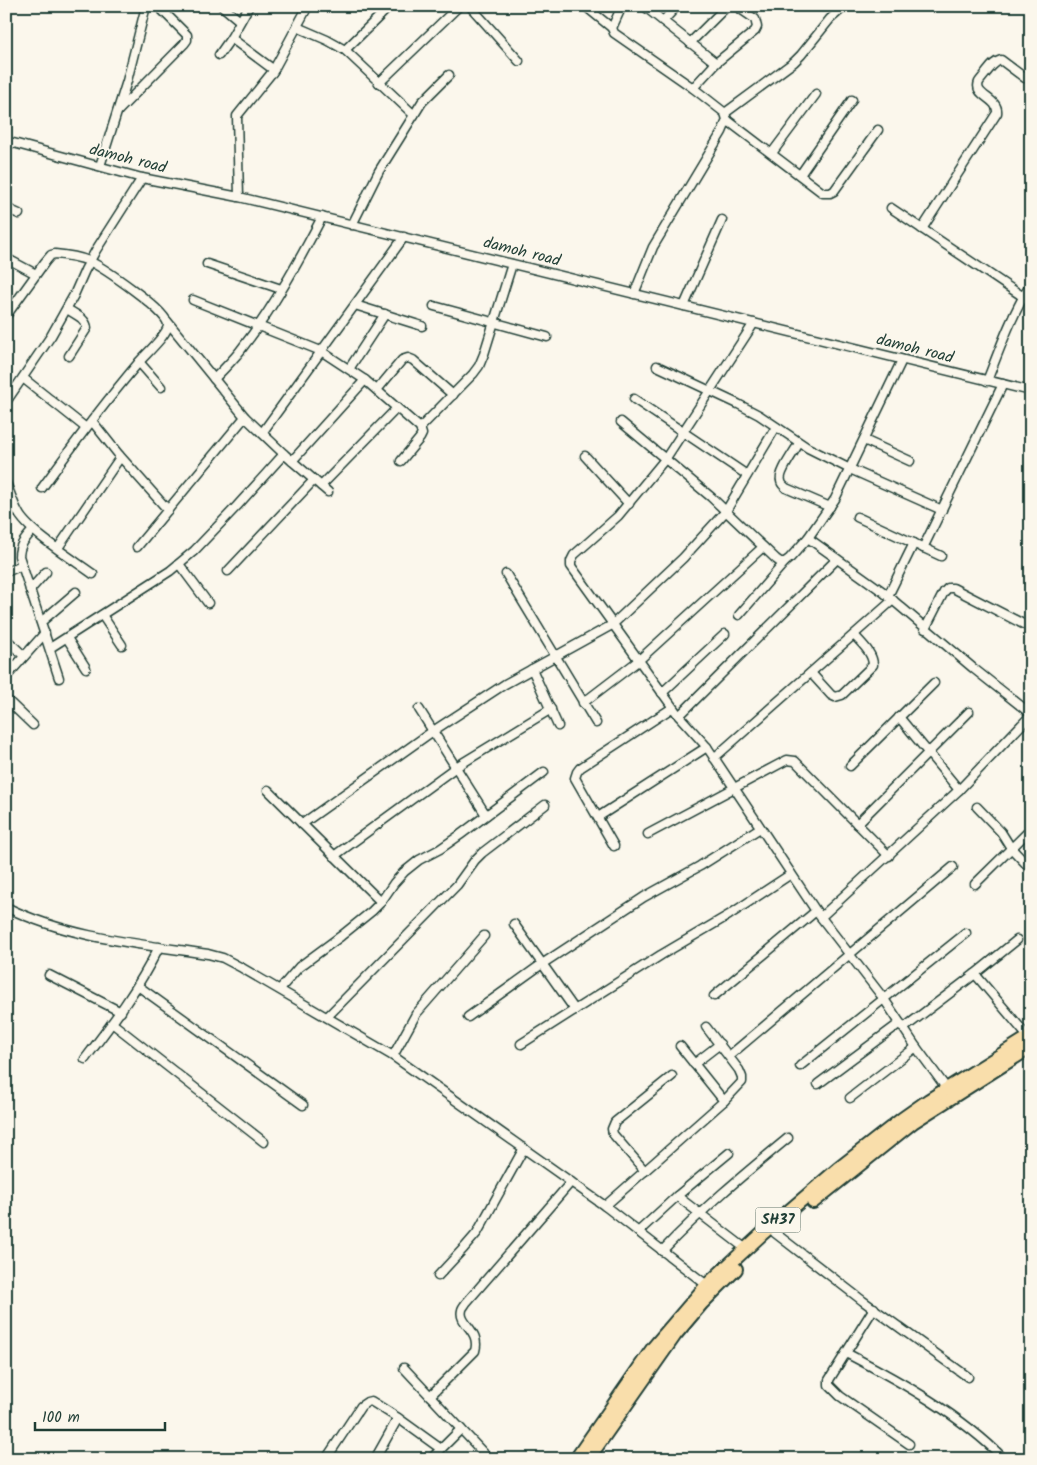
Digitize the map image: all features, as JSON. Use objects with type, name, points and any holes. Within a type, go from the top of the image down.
[{"type":"main road","name":"SH37","points":[[576,1459],[653,1348],[746,1249],[852,1158],[902,1119],[947,1088],[1030,1040]]},
{"type":"main road","name":"SH37","points":[[588,1459],[660,1355],[710,1288],[864,1160],[913,1122],[1030,1040]]},
{"type":"street","points":[[100,166],[117,113],[146,6]]},
{"type":"street","points":[[117,113],[187,40],[187,35],[158,6]]},
{"type":"street","points":[[222,6],[240,21]]},
{"type":"street","points":[[218,55],[231,38],[249,6]]},
{"type":"street","points":[[263,90],[308,6]]},
{"type":"street","points":[[345,50],[390,6]]},
{"type":"street","points":[[379,83],[459,6]]},
{"type":"street","points":[[470,6],[519,61]]},
{"type":"street","points":[[585,6],[612,28],[614,33],[693,88],[823,193],[834,191],[878,130]]},
{"type":"street","points":[[612,28],[622,6]]},
{"type":"street","points":[[644,6],[716,63]]},
{"type":"street","points":[[662,21],[677,6]]},
{"type":"street","points":[[690,43],[726,6]]},
{"type":"street","points":[[693,88],[716,63],[757,27],[755,19],[736,6]]},
{"type":"street","points":[[634,294],[653,247],[722,132],[726,116],[802,55],[830,19],[845,6]]},
{"type":"street","points":[[297,28],[327,40],[345,50],[414,115]]},
{"type":"street","points":[[231,38],[274,70]]},
{"type":"street","points":[[922,229],[997,113],[996,105],[980,91],[979,83],[993,64],[1001,60],[1025,78]]},
{"type":"street","points":[[239,197],[237,116],[274,70]]},
{"type":"street","points":[[352,225],[379,171],[422,102],[449,75]]},
{"type":"street","points":[[772,153],[816,94]]},
{"type":"street","points":[[800,175],[852,100]]},
{"type":"street","name":"damoh road","points":[[6,141],[142,178],[239,197],[1031,391]]},
{"type":"street","points":[[6,402],[52,336],[90,261],[142,178]]},
{"type":"street","points":[[6,208],[19,214]]},
{"type":"street","points":[[891,208],[1031,302]]},
{"type":"street","points":[[214,379],[240,351],[257,326],[304,251],[322,217]]},
{"type":"street","points":[[684,306],[722,220]]},
{"type":"street","points":[[262,433],[404,237]]},
{"type":"street","points":[[6,316],[51,256],[56,254],[90,261],[159,310],[245,417],[328,492]]},
{"type":"street","points":[[6,258],[36,274]]},
{"type":"street","points":[[207,264],[281,289]]},
{"type":"street","points":[[420,428],[479,366],[512,264]]},
{"type":"street","points":[[987,381],[1010,324],[1031,284]]},
{"type":"street","points":[[194,300],[321,351],[365,380],[420,428],[422,434],[420,438],[401,461]]},
{"type":"street","points":[[355,305],[422,326]]},
{"type":"street","points":[[434,306],[547,337]]},
{"type":"street","points":[[66,309],[87,324],[87,328],[69,356]]},
{"type":"street","points":[[349,369],[385,314]]},
{"type":"street","points":[[42,488],[92,420],[167,329],[167,321]]},
{"type":"street","points":[[754,323],[666,458],[618,516],[574,555],[570,561],[571,566],[672,708],[714,758],[818,914],[884,999],[916,1047],[947,1088]]},
{"type":"street","points":[[377,390],[402,360],[408,358],[413,360],[453,394]]},
{"type":"street","points":[[739,615],[808,538],[830,507],[902,360]]},
{"type":"street","points":[[139,362],[161,387]]},
{"type":"street","points":[[657,366],[738,404],[799,443],[850,469],[942,510]]},
{"type":"street","points":[[23,378],[86,428]]},
{"type":"street","points":[[292,461],[365,380]]},
{"type":"street","points":[[923,548],[1003,384]]},
{"type":"street","points":[[634,398],[747,475]]},
{"type":"street","points":[[321,486],[397,408]]},
{"type":"street","points":[[138,547],[245,417]]},
{"type":"street","points":[[92,420],[119,455],[168,510]]},
{"type":"street","points":[[620,422],[666,458],[726,511],[762,547],[780,562],[785,562]]},
{"type":"street","points":[[302,824],[433,731],[505,684],[612,625],[683,558],[726,511],[776,427]]},
{"type":"street","points":[[864,440],[910,461]]},
{"type":"street","points":[[799,443],[781,473],[781,484],[830,507]]},
{"type":"street","points":[[50,648],[170,571],[194,552],[284,454]]},
{"type":"street","points":[[58,548],[118,463],[119,455]]},
{"type":"street","points":[[585,456],[629,504]]},
{"type":"street","points":[[228,571],[314,480]]},
{"type":"street","points":[[6,483],[17,512],[33,530],[93,574]]},
{"type":"street","points":[[857,518],[941,556]]},
{"type":"street","points":[[33,530],[19,549],[19,556],[59,678]]},
{"type":"street","points":[[714,996],[889,856],[958,790],[1031,715],[890,598],[808,538]]},
{"type":"street","points":[[714,758],[854,635],[890,598],[914,543]]},
{"type":"street","points":[[583,703],[638,661],[762,547]]},
{"type":"street","points":[[679,716],[837,559]]},
{"type":"street","points":[[179,564],[208,603]]},
{"type":"street","points":[[6,572],[22,565]]},
{"type":"street","points":[[30,590],[46,572]]},
{"type":"street","points":[[506,574],[596,723]]},
{"type":"street","points":[[926,629],[944,592],[948,588],[953,588],[1031,628]]},
{"type":"street","points":[[41,622],[76,592]]},
{"type":"street","points":[[102,615],[122,645]]},
{"type":"street","points":[[6,677],[45,633]]},
{"type":"street","points":[[662,693],[725,634]]},
{"type":"street","points":[[811,673],[831,695],[835,697],[842,695],[873,665],[870,654],[854,635]]},
{"type":"street","points":[[67,638],[86,668]]},
{"type":"street","points":[[6,639],[24,656]]},
{"type":"street","points":[[532,669],[558,726]]},
{"type":"street","points":[[850,766],[934,683]]},
{"type":"street","points":[[6,699],[33,725]]},
{"type":"street","points":[[614,846],[576,778],[577,772],[580,768],[672,708]]},
{"type":"street","points":[[419,709],[486,815]]},
{"type":"street","points":[[334,856],[456,767],[551,709]]},
{"type":"street","points":[[857,824],[969,712]]},
{"type":"street","points":[[899,717],[958,790]]},
{"type":"street","points":[[598,818],[706,747]]},
{"type":"street","points":[[648,834],[791,759],[796,761],[889,856]]},
{"type":"street","points":[[280,989],[299,967],[372,911],[404,872],[419,860],[447,844],[544,772]]},
{"type":"street","points":[[268,790],[381,902]]},
{"type":"street","points":[[328,1017],[457,885],[482,853],[545,804]]},
{"type":"street","points":[[977,807],[1001,832],[1012,848],[1031,869]]},
{"type":"street","points":[[468,1017],[542,964],[644,897],[700,866],[760,828]]},
{"type":"street","points":[[975,884],[1031,829]]},
{"type":"street","points":[[729,1056],[953,867]]},
{"type":"street","points":[[521,1044],[661,955],[729,915],[791,874]]},
{"type":"street","points":[[6,907],[28,918],[85,935],[223,958],[280,989],[393,1056],[605,1206],[710,1288]]},
{"type":"street","points":[[514,924],[575,1010]]},
{"type":"street","points":[[800,1066],[966,933]]},
{"type":"street","points":[[393,1056],[416,1014],[484,936]]},
{"type":"street","points":[[818,1084],[975,974],[1016,940]]},
{"type":"street","points":[[85,1059],[121,1012],[138,986],[159,947]]},
{"type":"street","points":[[975,974],[1030,1040]]},
{"type":"street","points":[[49,975],[121,1012]]},
{"type":"street","points":[[138,986],[303,1104]]},
{"type":"street","points":[[112,1023],[264,1142]]},
{"type":"street","points":[[605,1206],[724,1101],[742,1082],[739,1070],[706,1027]]},
{"type":"street","points":[[694,1064],[720,1044]]},
{"type":"street","points":[[680,1046],[724,1101]]},
{"type":"street","points":[[850,1098],[916,1047]]},
{"type":"street","points":[[646,1170],[613,1134],[612,1129],[615,1122],[672,1076]]},
{"type":"street","points":[[662,1251],[716,1198],[788,1138]]},
{"type":"street","points":[[438,1276],[477,1233],[524,1148]]},
{"type":"street","points":[[638,1232],[677,1196],[729,1153]]},
{"type":"street","points":[[430,1396],[475,1351],[477,1346],[472,1331],[462,1318],[462,1310],[466,1303],[571,1182]]},
{"type":"street","points":[[677,1196],[746,1249]]},
{"type":"street","points":[[775,1233],[968,1377]]},
{"type":"street","points":[[874,1308],[829,1380],[829,1385],[840,1396],[910,1444]]},
{"type":"street","points":[[846,1353],[897,1380],[931,1402],[963,1424],[1004,1459]]},
{"type":"street","points":[[404,1368],[489,1459]]},
{"type":"street","points":[[326,1459],[361,1406],[371,1401],[441,1449]]},
{"type":"street","points":[[374,1459],[398,1418]]},
{"type":"street","points":[[431,1459],[461,1429]]}]
